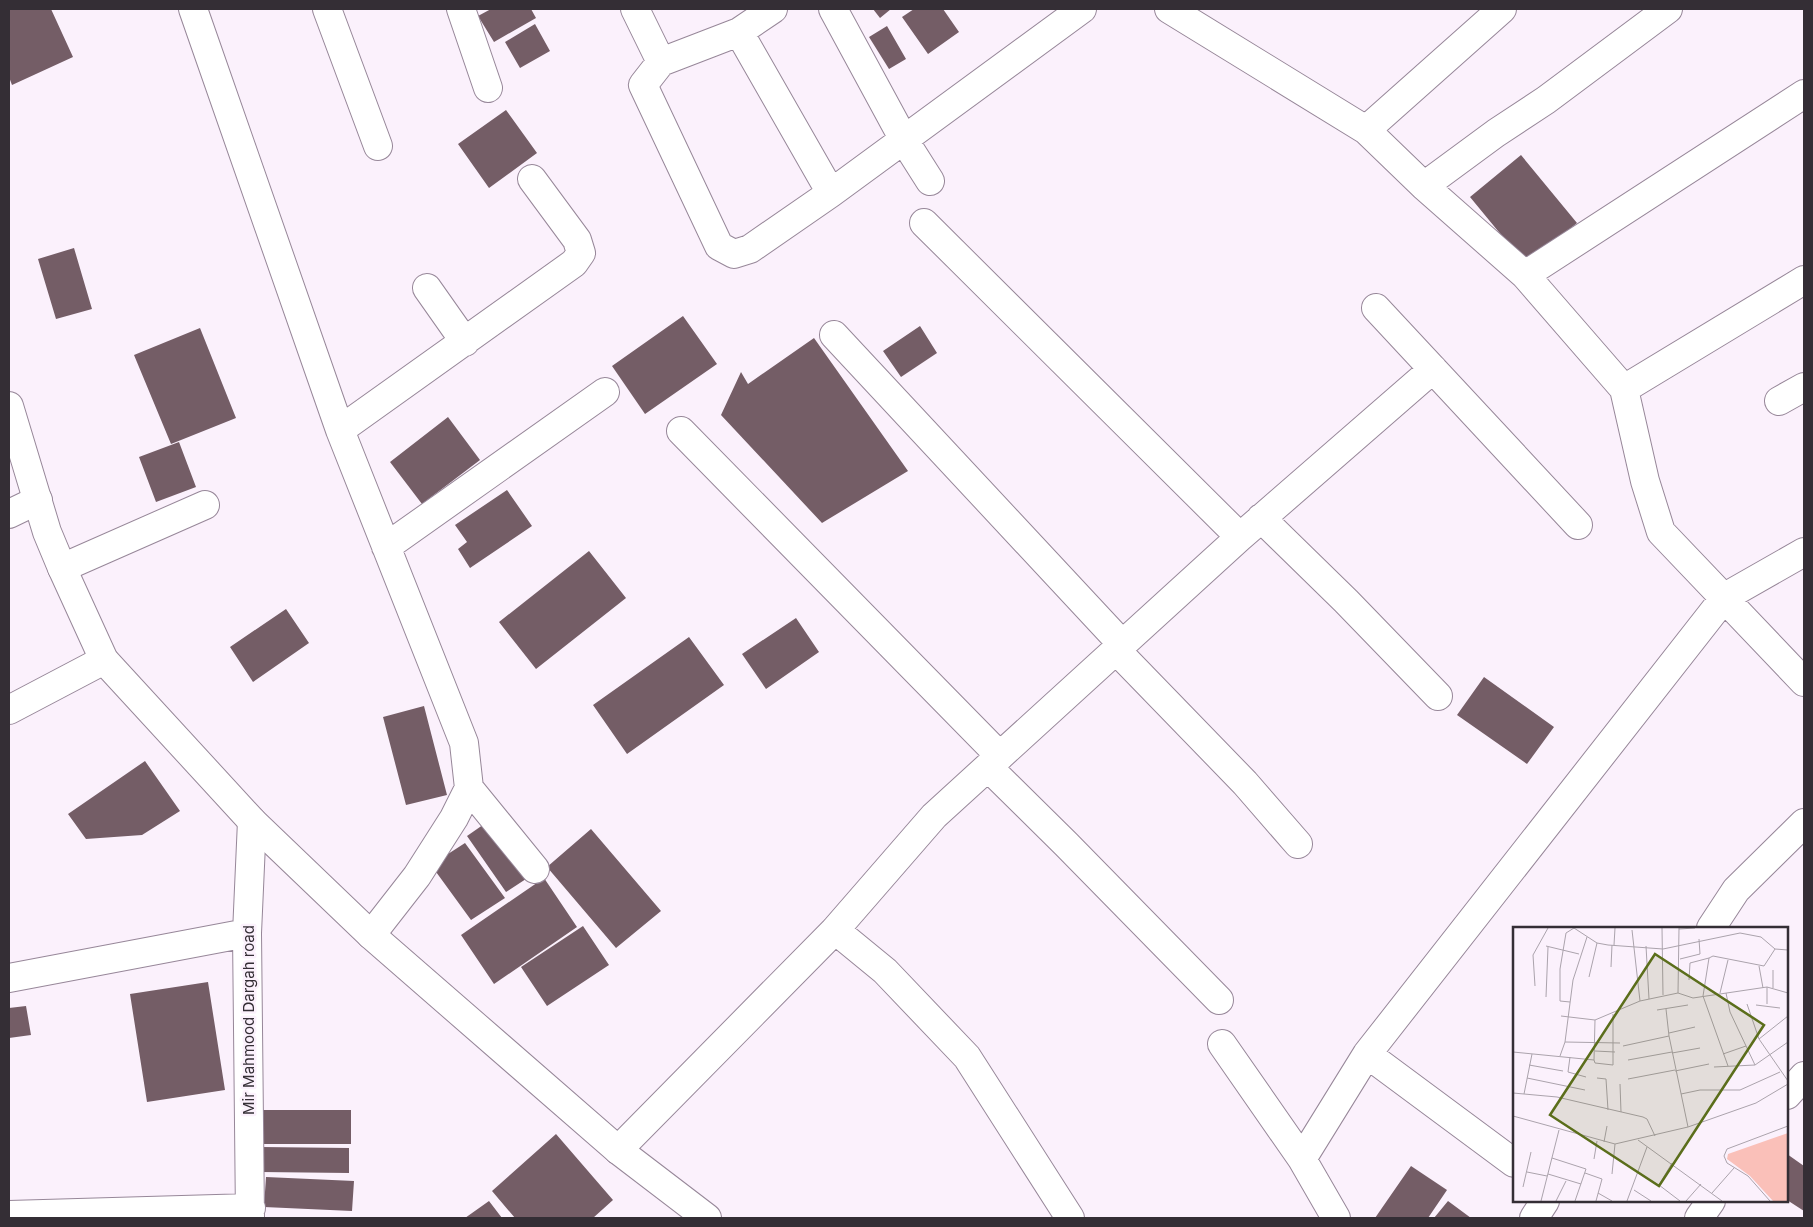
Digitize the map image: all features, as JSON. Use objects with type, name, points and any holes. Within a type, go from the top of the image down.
[{"type":"street","points":[[193,9],[340,430],[464,744],[469,788],[535,869]]},
{"type":"street","points":[[327,9],[378,146]]},
{"type":"street","points":[[461,9],[488,88]]},
{"type":"street","points":[[635,9],[660,62]]},
{"type":"street","points":[[773,9],[739,32],[660,62],[643,86],[719,246],[734,254],[750,249],[831,192],[1082,9]]},
{"type":"street","points":[[832,9],[904,140],[930,181]]},
{"type":"street","points":[[1169,9],[1366,130],[1424,186],[1525,274],[1624,389],[1645,481],[1661,532],[1804,682]]},
{"type":"street","points":[[1366,130],[1502,9]]},
{"type":"street","points":[[1424,186],[1496,133],[1546,100],[1668,9]]},
{"type":"street","points":[[739,32],[831,192]]},
{"type":"street","points":[[1525,274],[1804,94]]},
{"type":"street","points":[[340,430],[574,263],[581,252],[577,240],[532,178]]},
{"type":"street","points":[[924,223],[1240,537]]},
{"type":"street","points":[[1624,389],[1804,280]]},
{"type":"street","points":[[427,288],[465,342]]},
{"type":"street","points":[[1376,308],[1578,525]]},
{"type":"street","points":[[834,335],[1245,783],[1298,844]]},
{"type":"street","points":[[618,1150],[836,930],[934,816],[1240,537],[1433,369]]},
{"type":"street","points":[[1779,401],[1804,388]]},
{"type":"street","points":[[386,548],[605,392]]},
{"type":"street","points":[[9,406],[47,532],[104,660],[252,821],[371,935],[618,1150],[706,1218]]},
{"type":"street","points":[[681,431],[994,762],[1066,844],[1219,1000]]},
{"type":"street","points":[[9,514],[38,500]]},
{"type":"street","points":[[62,568],[204,505]]},
{"type":"street","points":[[1262,518],[1438,696]]},
{"type":"street","points":[[1302,1159],[1367,1054],[1725,597],[1804,552]]},
{"type":"street","points":[[9,710],[104,660]]},
{"type":"street","points":[[371,935],[417,876],[454,818],[469,788]]},
{"type":"street","name":"Mir Mahmood Dargah road","points":[[250,1213],[247,934],[252,821]]},
{"type":"street","points":[[1712,927],[1736,890],[1804,823]]},
{"type":"street","points":[[836,930],[885,971],[967,1057],[1070,1218]]},
{"type":"street","points":[[9,978],[247,934]]},
{"type":"street","points":[[1222,1044],[1302,1159],[1336,1218]]},
{"type":"street","points":[[1367,1054],[1513,1162]]},
{"type":"street","points":[[1788,1094],[1804,1076]]},
{"type":"street","points":[[1534,1218],[1544,1202]]},
{"type":"street","points":[[1699,1218],[1710,1202]]},
{"type":"street","points":[[9,1215],[250,1213]]},
{"type":"building","points":[[9,9],[51,9],[73,57],[12,85],[9,77]]},
{"type":"building","points":[[491,9],[531,9],[536,18],[494,42],[478,16]]},
{"type":"building","points":[[873,9],[891,9],[880,18]]},
{"type":"building","points":[[914,9],[943,9],[959,32],[928,54],[902,17]]},
{"type":"building","points":[[535,24],[550,51],[520,68],[505,42]]},
{"type":"building","points":[[887,26],[906,59],[889,69],[869,37]]},
{"type":"building","points":[[506,110],[537,153],[489,188],[458,144]]},
{"type":"building","points":[[1521,155],[1577,223],[1526,265],[1470,197]]},
{"type":"building","points":[[74,248],[92,309],[56,319],[38,259]]},
{"type":"building","points":[[683,316],[717,364],[645,414],[612,366]]},
{"type":"building","points":[[920,326],[937,353],[901,377],[883,351]]},
{"type":"building","points":[[200,328],[236,418],[171,444],[134,355]]},
{"type":"building","points":[[814,338],[908,471],[822,523],[721,415],[741,372],[748,384]]},
{"type":"building","points":[[448,417],[480,460],[422,504],[390,462]]},
{"type":"building","points":[[179,442],[196,487],[156,502],[139,457]]},
{"type":"building","points":[[507,490],[532,526],[470,568],[458,549],[467,542],[455,525]]},
{"type":"building","points":[[589,551],[626,598],[536,669],[499,622]]},
{"type":"building","points":[[286,609],[309,643],[253,682],[230,647]]},
{"type":"building","points":[[796,618],[819,652],[766,689],[742,654]]},
{"type":"building","points":[[689,637],[724,685],[627,754],[593,705]]},
{"type":"building","points":[[1484,677],[1554,727],[1527,764],[1457,715]]},
{"type":"building","points":[[424,706],[447,795],[406,805],[383,717]]},
{"type":"building","points":[[145,761],[180,811],[142,835],[86,839],[68,814]]},
{"type":"building","points":[[490,820],[529,877],[506,892],[467,836]]},
{"type":"building","points":[[591,829],[661,911],[616,948],[547,867]]},
{"type":"building","points":[[465,843],[505,898],[471,920],[431,865]]},
{"type":"building","points":[[544,878],[577,927],[494,984],[461,935]]},
{"type":"building","points":[[583,926],[609,965],[547,1006],[521,967]]},
{"type":"building","points":[[208,982],[225,1090],[147,1102],[130,994]]},
{"type":"building","points":[[26,1006],[31,1035],[9,1038],[9,1008]]},
{"type":"building","points":[[262,1110],[351,1110],[351,1144],[262,1144]]},
{"type":"building","points":[[556,1134],[613,1200],[593,1218],[515,1218],[492,1191]]},
{"type":"building","points":[[261,1147],[349,1148],[349,1173],[261,1172]]},
{"type":"building","points":[[1788,1155],[1804,1166],[1804,1211],[1788,1201]]},
{"type":"building","points":[[1411,1166],[1447,1190],[1428,1218],[1375,1218]]},
{"type":"building","points":[[266,1177],[354,1181],[352,1211],[264,1207]]},
{"type":"building","points":[[489,1201],[502,1218],[465,1218]]},
{"type":"building","points":[[1448,1201],[1471,1218],[1434,1218]]}]
